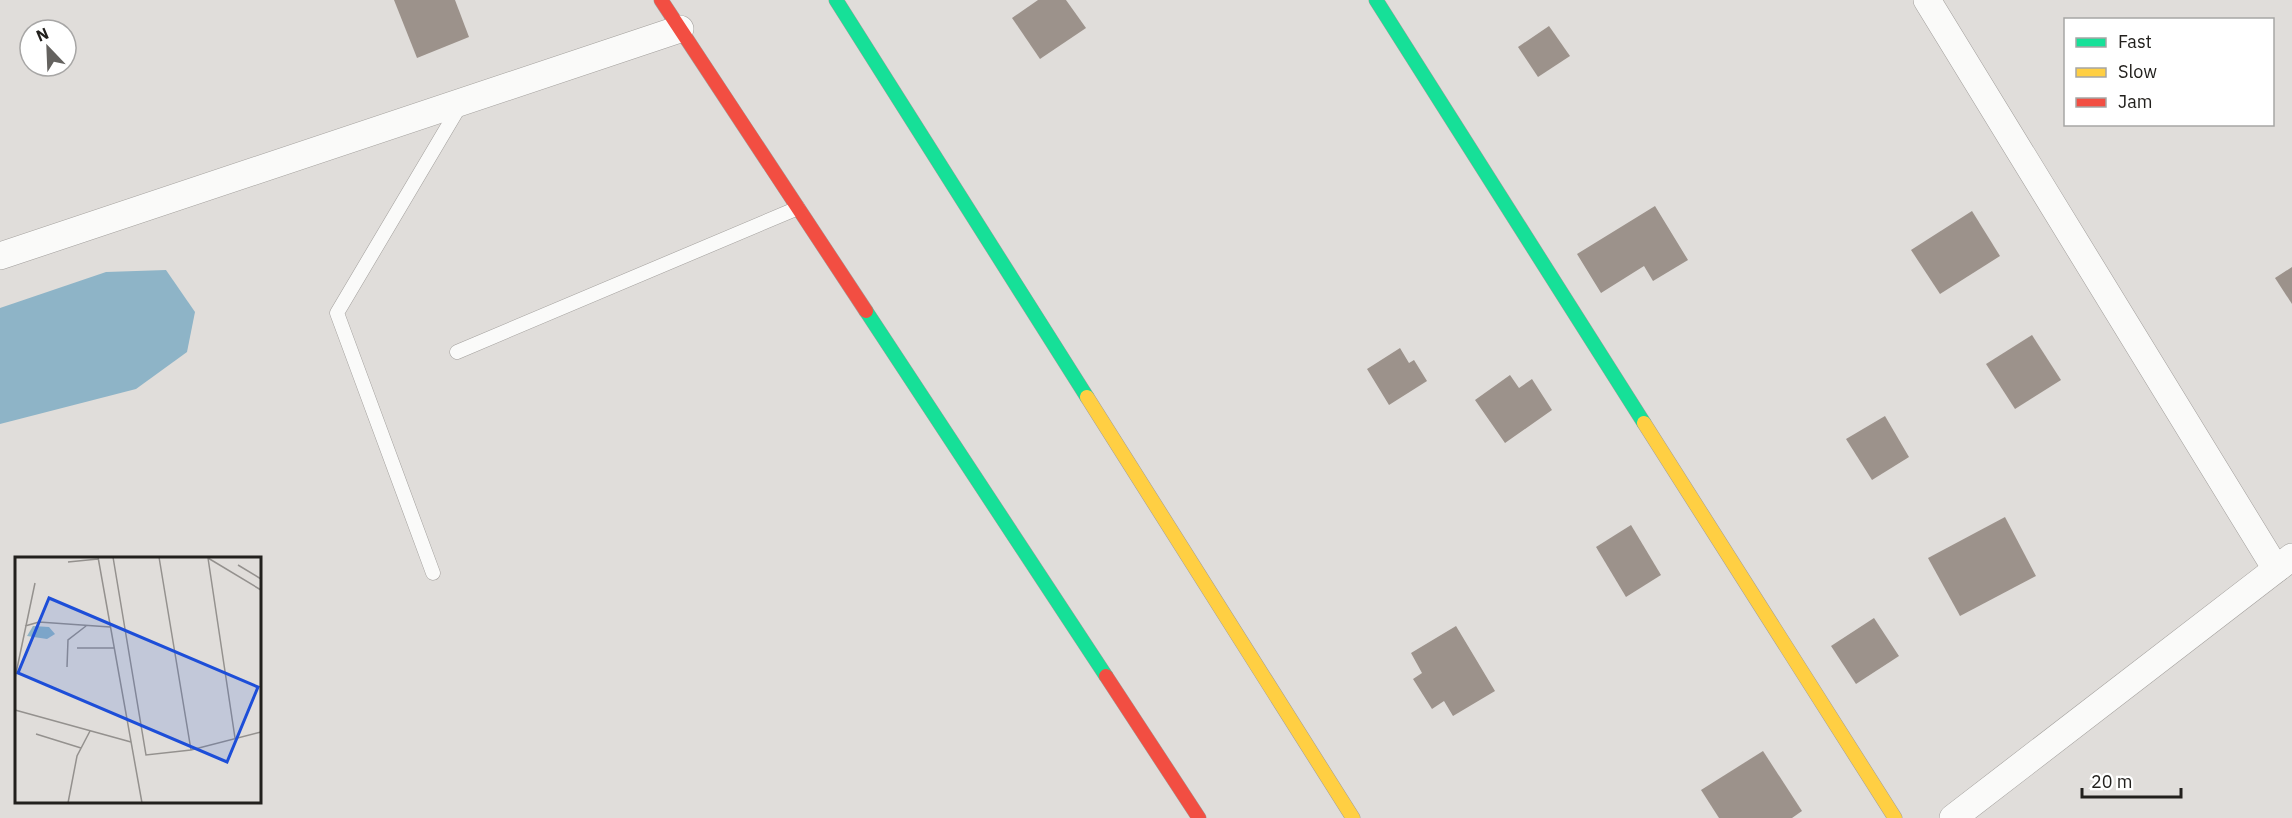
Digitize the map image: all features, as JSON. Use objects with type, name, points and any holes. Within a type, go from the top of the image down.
[{"type":"street","points":[[661,0],[1199,818]]},
{"type":"street","points":[[836,0],[1353,818]]},
{"type":"street","points":[[1376,0],[1895,818]]},
{"type":"street","points":[[1928,0],[2284,563],[1953,818]]},
{"type":"street","points":[[0,256],[680,28]]},
{"type":"lane","points":[[433,573],[337,313],[462,102]]},
{"type":"lane","points":[[457,352],[798,208]]},
{"type":"water","points":[[166,270],[195,312],[187,352],[136,389],[0,424],[0,308],[106,272]]},
{"type":"building","points":[[394,0],[455,0],[469,37],[417,58]]},
{"type":"building","points":[[1038,0],[1066,0],[1086,28],[1040,59],[1012,18]]},
{"type":"building","points":[[1549,26],[1570,56],[1538,77],[1518,47]]},
{"type":"building","points":[[1655,206],[1688,260],[1653,281],[1644,266],[1601,293],[1577,254]]},
{"type":"building","points":[[1972,211],[2000,256],[1940,294],[1911,250]]},
{"type":"building","points":[[2292,267],[2292,304],[2275,278]]},
{"type":"building","points":[[2032,335],[2061,380],[2015,409],[1986,364]]},
{"type":"building","points":[[1400,348],[1409,363],[1414,360],[1427,381],[1389,405],[1367,369]]},
{"type":"building","points":[[1510,375],[1519,388],[1532,379],[1552,410],[1505,443],[1475,400]]},
{"type":"building","points":[[1885,416],[1909,457],[1872,480],[1846,439]]},
{"type":"building","points":[[2005,517],[2036,576],[1960,616],[1928,558]]},
{"type":"building","points":[[1631,525],[1661,575],[1626,597],[1596,547]]},
{"type":"building","points":[[1874,618],[1899,656],[1856,684],[1831,646]]},
{"type":"building","points":[[1456,626],[1495,691],[1453,716],[1444,701],[1432,709],[1413,679],[1422,673],[1411,653]]},
{"type":"building","points":[[1763,751],[1802,811],[1792,818],[1719,818],[1701,790]]},
{"type":"traffic: fast","points":[[836,0],[1087,397]]},
{"type":"traffic: fast","points":[[1376,0],[1644,423]]},
{"type":"traffic: fast","points":[[866,311],[1106,676]]},
{"type":"traffic: slow","points":[[1087,397],[1353,818]]},
{"type":"traffic: slow","points":[[1644,423],[1895,818]]},
{"type":"traffic: jam","points":[[661,0],[866,311]]},
{"type":"traffic: jam","points":[[1106,676],[1199,818]]}]
